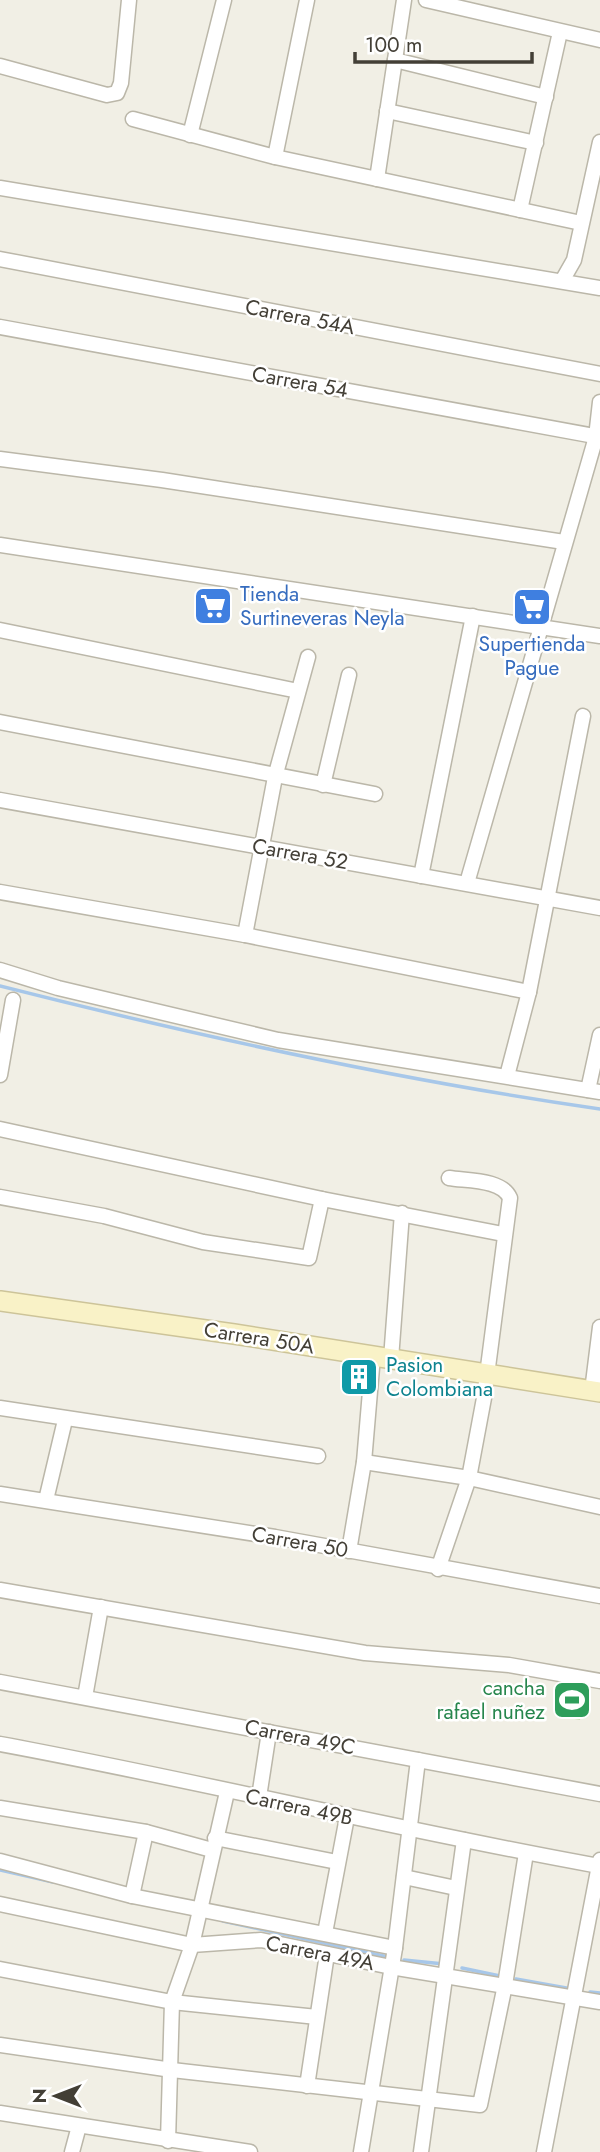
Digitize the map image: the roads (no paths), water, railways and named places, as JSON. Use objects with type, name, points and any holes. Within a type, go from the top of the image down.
[{"type":"street","points":[[0,66],[107,95],[120,90],[129,0]]},
{"type":"street","points":[[190,135],[224,0]]},
{"type":"street","points":[[275,157],[307,0]]},
{"type":"street","points":[[377,179],[404,0]]},
{"type":"street","points":[[426,0],[600,40]]},
{"type":"street","points":[[520,210],[560,32]]},
{"type":"street","points":[[395,60],[546,97]]},
{"type":"street","points":[[387,111],[536,143]]},
{"type":"street","points":[[133,119],[275,157],[520,210],[583,216],[600,212]]},
{"type":"street","points":[[562,281],[573,260],[600,142]]},
{"type":"street","points":[[0,188],[600,288]]},
{"type":"street","name":"Carrera 54A","points":[[0,259],[600,374]]},
{"type":"street","name":"Carrera 54","points":[[0,327],[598,437]]},
{"type":"street","points":[[467,883],[564,542],[598,437],[600,402]]},
{"type":"street","points":[[0,459],[162,480],[564,542]]},
{"type":"street","points":[[0,545],[600,636]]},
{"type":"street","points":[[421,876],[473,616]]},
{"type":"street","points":[[0,630],[298,691]]},
{"type":"street","points":[[246,935],[275,777],[308,657]]},
{"type":"street","points":[[323,785],[349,675]]},
{"type":"street","points":[[508,1076],[529,992],[583,716]]},
{"type":"street","points":[[0,722],[275,777],[375,794]]},
{"type":"street","name":"Carrera 52","points":[[0,800],[600,908]]},
{"type":"street","points":[[0,892],[246,935],[529,992]]},
{"type":"street","points":[[0,970],[58,988],[278,1040],[594,1091],[600,1035]]},
{"type":"street","points":[[0,1075],[13,1000]]},
{"type":"street","points":[[0,1129],[322,1199],[503,1234]]},
{"type":"street","points":[[438,1569],[469,1478],[510,1198],[507,1191],[498,1186],[449,1178]]},
{"type":"street","points":[[0,1197],[104,1216],[203,1242],[309,1258],[322,1199]]},
{"type":"street","points":[[349,1551],[382,1358],[402,1213]]},
{"type":"street","name":"Carrera 50A","points":[[0,1301],[596,1391]]},
{"type":"street","points":[[596,1391],[600,1327]]},
{"type":"street","points":[[0,1408],[65,1420],[318,1456]]},
{"type":"street","points":[[46,1500],[65,1420]]},
{"type":"street","points":[[364,1462],[469,1478],[600,1507]]},
{"type":"street","name":"Carrera 50","points":[[0,1494],[349,1551],[600,1596]]},
{"type":"street","points":[[0,1590],[365,1653],[509,1665],[600,1681]]},
{"type":"street","points":[[85,1697],[101,1607]]},
{"type":"street","name":"Carrera 49C","points":[[0,1682],[600,1794]]},
{"type":"street","points":[[259,1797],[269,1732]]},
{"type":"street","name":"Carrera 49B","points":[[0,1744],[111,1765],[410,1830],[526,1853],[599,1863]]},
{"type":"street","points":[[361,2152],[396,1948],[418,1759]]},
{"type":"street","points":[[168,2141],[172,2002],[201,1909],[213,1844],[227,1792]]},
{"type":"street","points":[[0,1808],[213,1844],[337,1861]]},
{"type":"street","points":[[325,1933],[347,1817]]},
{"type":"street","points":[[132,1896],[146,1832]]},
{"type":"street","points":[[422,2152],[464,1840]]},
{"type":"street","points":[[0,2045],[172,2070],[480,2105],[505,1985],[526,1853]]},
{"type":"street","points":[[0,1861],[132,1896],[396,1948]]},
{"type":"street","points":[[544,2152],[599,1863]]},
{"type":"street","points":[[404,1877],[456,1888]]},
{"type":"street","name":"Carrera 49A","points":[[0,1904],[191,1945],[261,1940],[391,1967],[600,2002]]},
{"type":"street","points":[[307,2086],[327,1954]]},
{"type":"street","points":[[0,1969],[172,2002],[317,2017]]},
{"type":"street","points":[[0,2113],[168,2141],[183,2147],[250,2152]]},
{"type":"street","points":[[72,2152],[79,2126]]},
{"type":"waterway","points":[[0,986],[148,1022],[373,1071],[600,1109]]},
{"type":"waterway","points":[[0,1870],[53,1882]]},
{"type":"waterway","points":[[223,1921],[388,1957]]},
{"type":"waterway","points":[[404,1960],[444,1964]]},
{"type":"waterway","points":[[462,1968],[500,1976]]},
{"type":"waterway","points":[[516,1979],[572,1989]]},
{"type":"waterway","points":[[590,1992],[600,1993]]},
{"type":"place","name":"Tienda Surtineveras Neyla","points":[[213,606]]},
{"type":"place","name":"Supertienda Pague","points":[[532,607]]},
{"type":"place","name":"Pasion Colombiana","points":[[359,1377]]},
{"type":"place","name":"cancha rafael nuñez","points":[[572,1700]]}]
